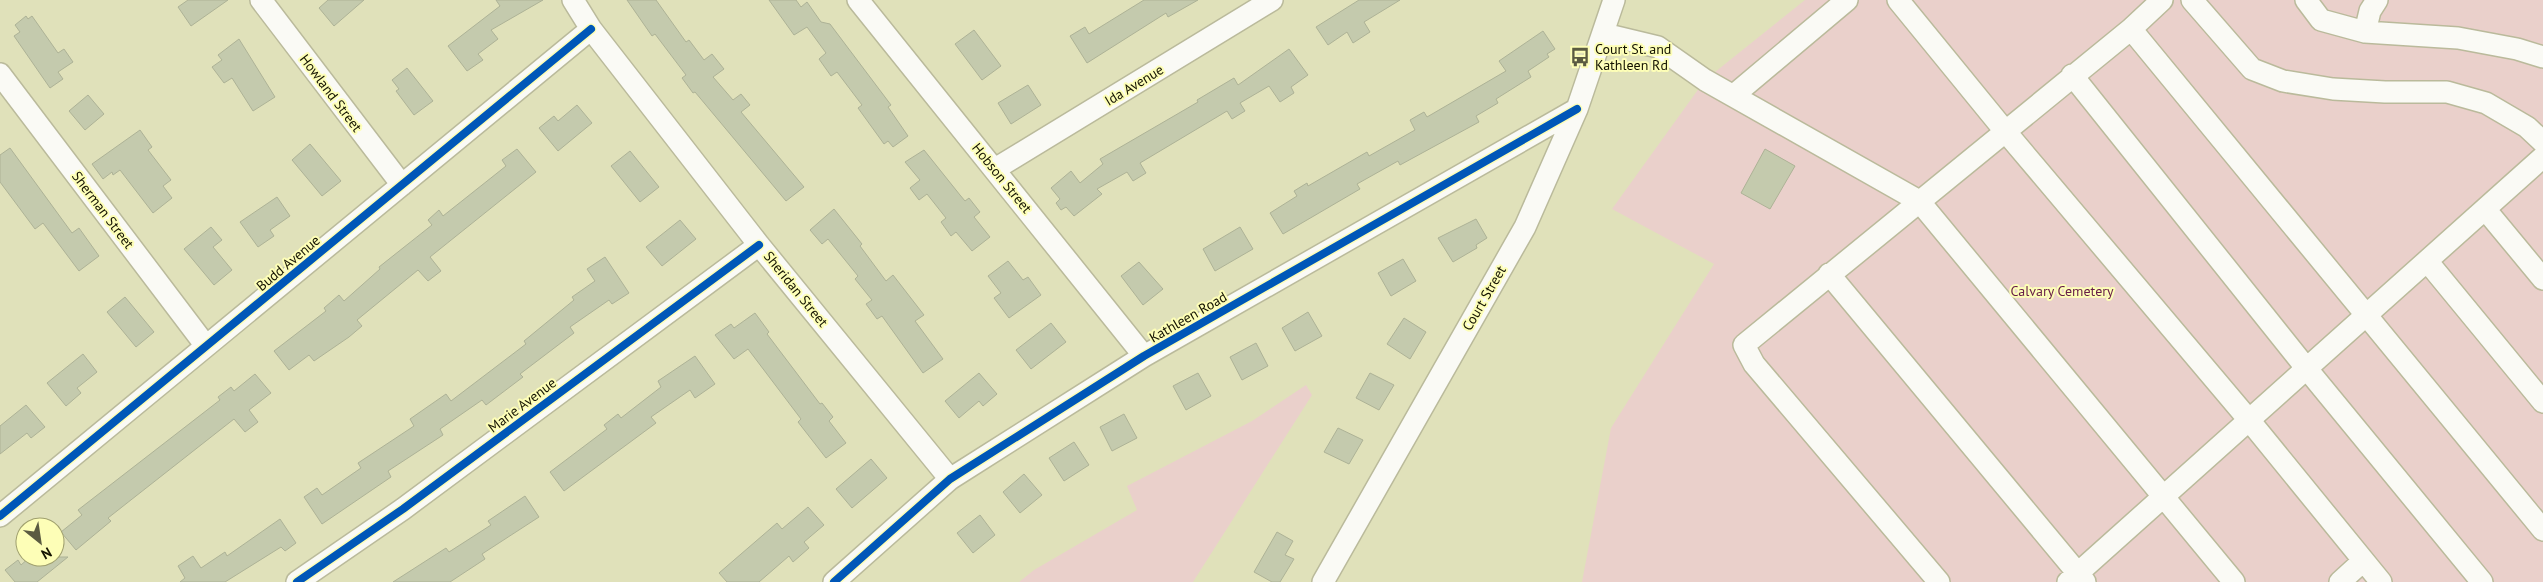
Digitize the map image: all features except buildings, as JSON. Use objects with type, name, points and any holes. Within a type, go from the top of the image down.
[{"type":"street","name":"Howland Street","points":[[261,0],[402,185]]},
{"type":"street","name":"Sheridan Street","points":[[573,0],[591,29],[759,245],[950,479]]},
{"type":"street","name":"Hobson Street","points":[[858,0],[1144,356]]},
{"type":"street","name":"Ida Avenue","points":[[995,169],[1272,0]]},
{"type":"street","name":"Court Street","points":[[1323,582],[1525,227],[1577,109],[1614,0]]},
{"type":"street","points":[[1734,95],[1847,0]]},
{"type":"street","points":[[1898,0],[2005,131],[2249,420],[2381,582]]},
{"type":"street","points":[[1938,582],[1754,364],[1744,345],[2072,75],[2131,29],[2162,0]]},
{"type":"street","points":[[2192,0],[2252,69],[2283,82],[2376,92],[2447,92],[2486,103],[2527,128],[2543,142]]},
{"type":"street","points":[[2306,0],[2320,20],[2365,32],[2458,38],[2517,48],[2543,57]]},
{"type":"street","points":[[2365,32],[2370,11],[2377,0]]},
{"type":"street","name":"Budd Avenue","points":[[0,516],[591,29]]},
{"type":"street","points":[[2131,29],[2543,530]]},
{"type":"street","points":[[1604,34],[1658,48],[1705,80],[1919,201],[2234,582]]},
{"type":"street","name":"Sherman Street","points":[[0,74],[206,346]]},
{"type":"street","points":[[2072,75],[2306,369],[2482,582]]},
{"type":"street","name":"Kathleen Road","points":[[834,582],[950,479],[1144,356],[1577,109]]},
{"type":"street","points":[[1829,274],[2077,579],[2249,420],[2543,157]]},
{"type":"street","points":[[2485,208],[2543,279]]},
{"type":"street","name":"Marie Avenue","points":[[297,582],[403,509],[759,245]]},
{"type":"street","points":[[2427,260],[2543,402]]},
{"type":"street","points":[[2340,582],[2363,561]]},
{"type":"green space","name":"Calvary Cemetery","points":[[1805,0],[2543,0],[2543,582],[1582,582],[1611,428],[1714,264],[1612,209],[1705,80]]},
{"type":"green space","points":[[1306,385],[1312,395],[1193,582],[1019,582],[1034,570],[1137,510],[1127,486],[1252,421]]},
{"type":"cycle path","points":[[0,516],[591,29]]},
{"type":"cycle path","points":[[834,582],[950,479],[1144,356],[1577,109]]},
{"type":"cycle path","points":[[297,582],[403,509],[759,245]]},
{"type":"place","name":"Court St. and Kathleen Rd","points":[[1580,57]]}]
